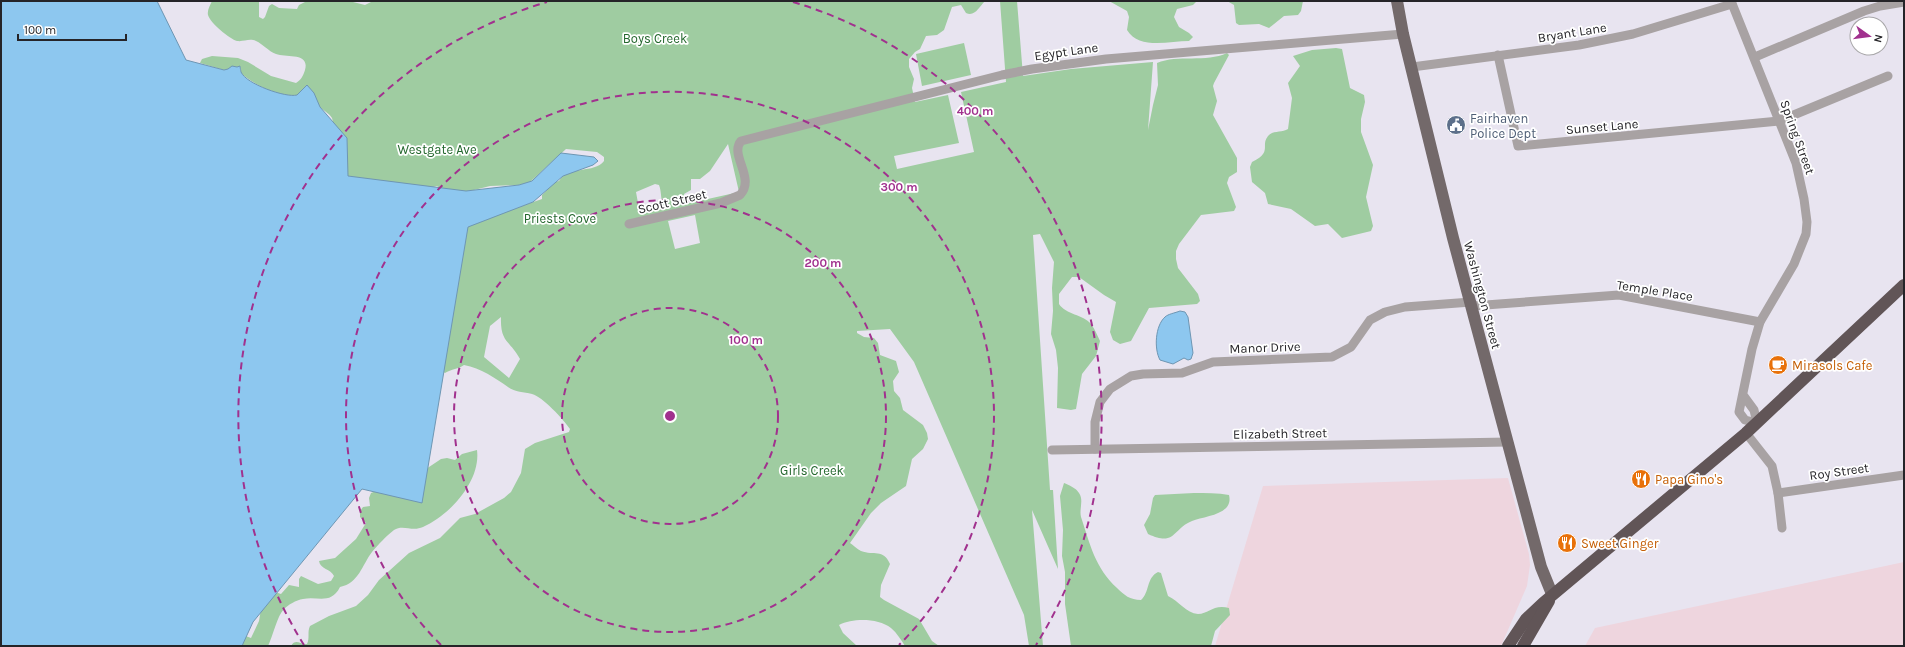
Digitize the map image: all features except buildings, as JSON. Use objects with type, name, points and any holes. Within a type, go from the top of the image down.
[{"type":"highway","points":[[1508,646],[1526,619],[1552,594],[1746,433],[1904,285]]},
{"type":"highway","points":[[1523,646],[1552,594]]},
{"type":"main road","name":"Washington Street","points":[[1397,1],[1403,34],[1453,238],[1472,304],[1540,567],[1552,594]]},
{"type":"street","name":"Spring Street","points":[[1731,2],[1796,163],[1806,210],[1806,234],[1794,264],[1760,322],[1752,349],[1739,412],[1745,420],[1757,423]]},
{"type":"street","name":"Bryant Lane","points":[[1412,67],[1579,45],[1633,34],[1731,2]]},
{"type":"street","points":[[1754,57],[1864,10],[1904,2]]},
{"type":"street","name":"Egypt Lane","points":[[741,141],[1032,69],[1106,59],[1403,34]]},
{"type":"street","name":"Sunset Lane","points":[[1498,55],[1518,146],[1780,121]]},
{"type":"street","points":[[1780,121],[1888,76]]},
{"type":"street","name":"Scott Street","points":[[629,224],[721,203],[740,196],[744,188],[745,180],[737,149],[741,141]]},
{"type":"street","name":"Temple Place","points":[[1472,304],[1619,295],[1760,322]]},
{"type":"street","name":"Manor Drive","points":[[1095,449],[1095,422],[1100,402],[1115,384],[1131,376],[1143,374],[1182,373],[1213,362],[1332,357],[1350,347],[1370,320],[1385,312],[1405,307],[1472,304]]},
{"type":"street","points":[[1743,395],[1754,410],[1757,423]]},
{"type":"street","points":[[1746,433],[1772,466],[1778,493],[1782,528]]},
{"type":"street","name":"Elizabeth Street","points":[[1052,450],[1508,442]]},
{"type":"street","name":"Roy Street","points":[[1778,493],[1904,475]]},
{"type":"shaded area","points":[[1508,478],[1529,554],[1530,565],[1527,586],[1501,646],[1215,646],[1263,486]]},
{"type":"shaded area","points":[[1904,562],[1904,646],[1585,646],[1595,628]]},
{"type":"green space","points":[[212,1],[259,1],[259,17],[263,19],[269,6],[272,4],[279,8],[297,9],[299,5],[307,1],[349,1],[365,5],[373,1],[985,1],[977,11],[972,14],[966,13],[961,5],[952,7],[944,30],[937,35],[926,36],[920,49],[909,59],[909,67],[914,79],[912,88],[915,102],[948,95],[959,143],[894,156],[897,169],[974,152],[961,92],[1006,82],[1000,1],[1017,1],[1023,76],[1071,69],[1153,62],[1148,130],[1158,85],[1157,63],[1174,59],[1210,58],[1227,53],[1229,55],[1213,86],[1217,101],[1213,115],[1237,158],[1237,172],[1229,177],[1227,183],[1236,207],[1234,211],[1201,215],[1179,244],[1176,251],[1178,268],[1198,294],[1200,301],[1197,304],[1149,308],[1131,341],[1120,344],[1113,340],[1110,332],[1116,302],[1079,277],[1072,277],[1059,294],[1059,304],[1062,308],[1088,321],[1094,328],[1100,341],[1096,356],[1082,374],[1076,409],[1071,410],[1057,408],[1058,368],[1056,350],[1051,334],[1054,262],[1040,234],[1033,235],[1050,490],[1053,490],[1058,569],[1032,510],[1043,646],[1029,646],[1024,615],[914,362],[890,329],[857,331],[857,333],[864,337],[874,338],[878,343],[880,355],[896,361],[899,372],[893,381],[894,391],[900,398],[903,410],[923,425],[928,439],[923,449],[912,459],[906,486],[881,503],[871,513],[850,543],[861,551],[878,553],[887,559],[890,564],[881,585],[880,597],[919,619],[932,641],[939,646],[905,646],[897,634],[886,625],[879,622],[858,620],[839,625],[843,633],[857,646],[291,646],[295,642],[307,644],[310,626],[329,616],[356,606],[368,595],[379,580],[409,553],[440,538],[460,518],[475,514],[504,498],[511,492],[521,473],[525,449],[535,443],[569,432],[570,429],[558,414],[537,396],[511,389],[488,374],[470,366],[464,365],[445,373],[439,369],[449,247],[472,223],[542,199],[542,195],[563,176],[575,171],[600,165],[604,161],[604,157],[597,152],[566,149],[530,182],[519,185],[490,186],[466,192],[440,188],[437,186],[425,189],[347,176],[332,118],[320,107],[309,88],[306,86],[297,95],[283,95],[251,81],[240,72],[241,69],[237,67],[224,70],[200,63],[202,59],[212,56],[238,58],[248,62],[271,76],[296,83],[302,78],[305,70],[306,64],[301,58],[276,54],[256,41],[237,41],[225,34],[212,22],[208,15],[208,10]],"holes":[[[728,144],[739,192],[681,205],[685,201],[684,194],[691,190],[691,179],[700,179],[710,171]],[[655,184],[659,185],[662,203],[665,208],[640,214],[636,192]],[[695,215],[700,243],[675,249],[668,221]],[[501,317],[502,332],[504,337],[520,359],[509,378],[484,357],[490,326]]]},
{"type":"green space","points":[[1109,1],[1197,1],[1193,5],[1177,9],[1174,17],[1179,27],[1193,37],[1189,41],[1164,43],[1139,40],[1132,36],[1127,30],[1129,17],[1127,11]]},
{"type":"green space","points":[[1227,1],[1303,1],[1301,11],[1298,15],[1284,16],[1269,28],[1259,24],[1239,25],[1236,23],[1234,5]]},
{"type":"green space","points":[[964,43],[971,75],[922,86],[916,54]]},
{"type":"green space","points":[[1342,49],[1350,88],[1364,95],[1365,102],[1361,119],[1361,132],[1373,165],[1366,197],[1373,226],[1371,231],[1342,238],[1328,224],[1315,226],[1291,209],[1268,204],[1265,193],[1252,182],[1250,167],[1252,162],[1264,152],[1266,140],[1270,134],[1288,129],[1292,98],[1288,83],[1300,66],[1293,56],[1312,50]]},
{"type":"green space","points":[[477,450],[477,462],[469,485],[453,506],[433,522],[423,527],[415,529],[397,528],[394,530],[372,552],[356,578],[352,582],[340,587],[333,596],[324,599],[309,598],[300,600],[292,603],[284,609],[279,616],[268,646],[243,646],[243,635],[251,638],[259,621],[262,603],[272,591],[281,594],[289,585],[299,587],[299,579],[301,576],[318,584],[331,581],[334,576],[333,574],[321,566],[319,561],[335,558],[356,539],[366,523],[360,517],[360,511],[363,507],[370,506],[369,498],[371,493],[420,473],[441,459],[447,458],[455,460],[462,454]]},
{"type":"green space","points":[[1064,483],[1078,491],[1081,502],[1081,517],[1098,564],[1103,572],[1125,595],[1130,598],[1141,600],[1146,593],[1150,581],[1158,572],[1161,573],[1168,596],[1186,609],[1194,613],[1202,614],[1219,607],[1229,608],[1230,615],[1215,631],[1211,646],[1071,646],[1065,604],[1065,572],[1062,556],[1063,530],[1060,496]]},
{"type":"green space","points":[[1216,493],[1229,495],[1229,502],[1223,511],[1186,524],[1169,538],[1157,538],[1148,534],[1144,525],[1150,514],[1155,495]]},
{"type":"water","points":[[1,1],[157,1],[186,60],[224,70],[232,66],[240,66],[244,77],[250,81],[267,89],[284,94],[297,95],[307,85],[314,93],[320,107],[347,138],[348,176],[466,191],[519,185],[532,181],[561,153],[594,157],[598,161],[593,165],[563,176],[533,202],[468,227],[422,503],[362,489],[253,622],[242,646],[1,646]]},
{"type":"water","points":[[1180,311],[1185,312],[1188,317],[1193,353],[1191,359],[1188,360],[1184,358],[1173,364],[1160,360],[1156,338],[1159,326],[1165,317]]},
{"type":"place","name":"Fairhaven Police Dept","points":[[1456,125]]},
{"type":"place","name":"Mirasols Cafe","points":[[1778,365]]},
{"type":"place","name":"Papa Gino's","points":[[1641,479]]},
{"type":"place","name":"Sweet Ginger","points":[[1567,543]]},
{"type":"park label","name":"Boys Creek","points":[[655,38]]},
{"type":"park label","name":"Westgate Ave","points":[[437,149]]},
{"type":"park label","name":"Priests Cove","points":[[560,218]]},
{"type":"park label","name":"Girls Creek","points":[[812,470]]}]
